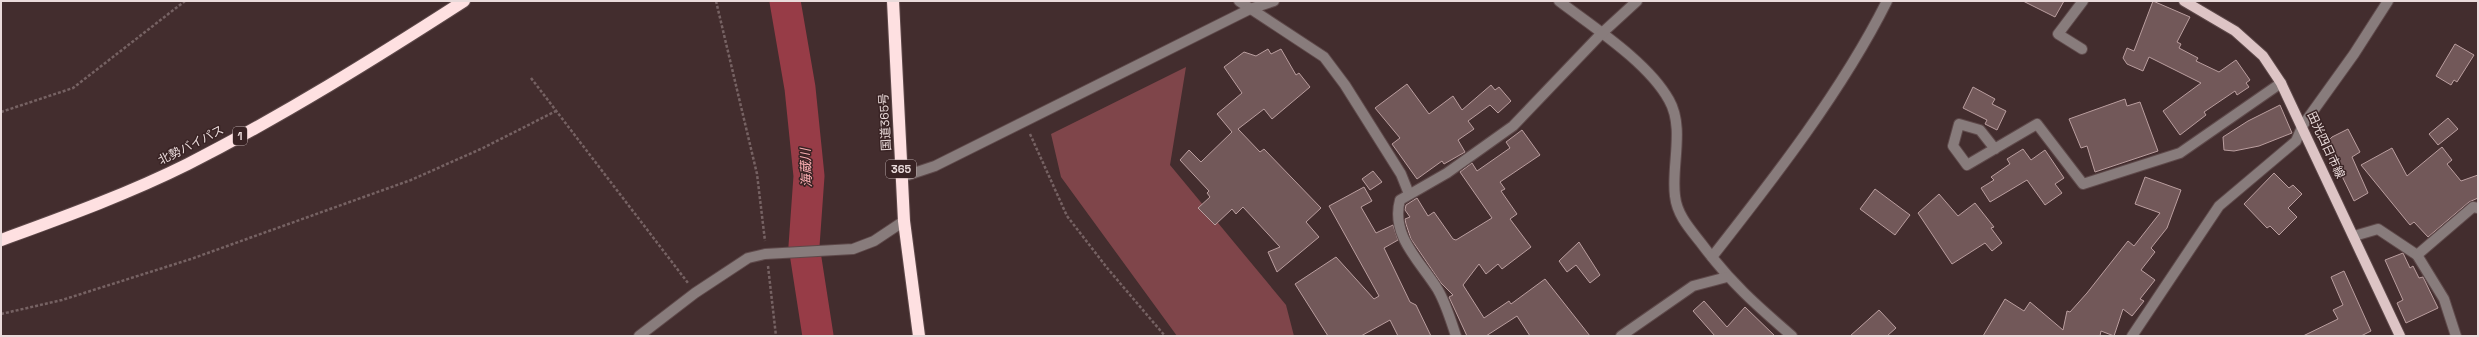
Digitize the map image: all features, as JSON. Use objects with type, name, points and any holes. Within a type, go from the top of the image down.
[{"type":"highway","name":"北勢バイパス","points":[[1,240],[84,210],[187,164],[298,105],[464,1]]},
{"type":"highway","name":"国道365号","points":[[894,1],[902,177],[899,224],[919,336]]},
{"type":"main road","name":"田光四日市線","points":[[2184,1],[2235,31],[2263,56],[2282,83],[2303,125],[2400,336]]},
{"type":"street","points":[[1239,1],[1319,54],[1332,66],[1401,174],[1409,194]]},
{"type":"street","points":[[902,177],[935,166],[1250,9],[1274,1]]},
{"type":"street","points":[[1559,1],[1641,66],[1669,100],[1675,119],[1674,182],[1678,208],[1682,218],[1727,277],[1749,299],[1792,336]]},
{"type":"street","points":[[1456,336],[1438,290],[1405,243],[1396,214],[1400,200],[1447,173],[1513,126],[1602,34],[1637,1]]},
{"type":"street","points":[[1712,257],[1772,180],[1849,69],[1887,1]]},
{"type":"street","points":[[2082,49],[2058,34],[2083,1]]},
{"type":"street","points":[[2132,336],[2219,206],[2296,141],[2303,125],[2354,54],[2388,1]]},
{"type":"street","points":[[1995,149],[2037,124],[2082,184],[2180,153],[2282,83]]},
{"type":"street","points":[[2417,255],[2473,208],[2478,208]]},
{"type":"street","points":[[639,336],[695,293],[748,258],[768,254],[853,249],[874,241],[899,224]]},
{"type":"street","points":[[2354,236],[2378,230],[2417,255],[2444,299],[2456,336]]},
{"type":"street","points":[[1622,336],[1694,286],[1727,277]]},
{"type":"path","points":[[1,112],[72,88],[184,1]]},
{"type":"path","points":[[716,1],[757,174],[768,254],[776,336]]},
{"type":"path","points":[[531,78],[695,293]]},
{"type":"path","points":[[1,314],[62,300],[191,259],[411,180],[483,148],[556,110]]},
{"type":"path","points":[[1027,119],[1031,137],[1067,216],[1108,269],[1165,336]]},
{"type":"shaded area","points":[[1186,67],[1170,165],[1286,305],[1294,336],[1177,336],[1061,177],[1051,134]]},
{"type":"building","points":[[2023,1],[2064,1],[2055,17]]},
{"type":"building","points":[[2153,1],[2190,17],[2177,42],[2181,44],[2179,48],[2198,58],[2196,61],[2219,72],[2236,60],[2250,80],[2246,83],[2249,87],[2237,95],[2235,91],[2204,112],[2206,115],[2180,135],[2163,111],[2201,83],[2149,57],[2143,71],[2127,64],[2123,58],[2127,48],[2134,51]]},
{"type":"building","points":[[2455,44],[2474,55],[2457,82],[2454,80],[2451,85],[2436,76]]},
{"type":"building","points":[[1268,49],[1271,54],[1281,49],[1296,75],[1299,73],[1310,87],[1272,119],[1264,109],[1238,129],[1260,152],[1264,149],[1321,208],[1306,222],[1319,237],[1277,272],[1268,252],[1280,247],[1243,207],[1236,214],[1232,209],[1215,225],[1198,208],[1210,197],[1207,193],[1209,191],[1180,160],[1189,150],[1201,162],[1232,132],[1217,114],[1242,93],[1224,67],[1244,52],[1256,56]]},
{"type":"building","points":[[1407,84],[1429,114],[1453,96],[1462,110],[1491,85],[1495,90],[1499,87],[1511,101],[1498,113],[1490,105],[1468,121],[1474,129],[1458,140],[1465,152],[1444,164],[1442,161],[1417,179],[1392,144],[1400,138],[1375,108]]},
{"type":"building","points":[[1973,87],[1995,99],[1992,104],[2006,111],[1997,130],[1985,124],[1987,120],[1963,108]]},
{"type":"building","points":[[2125,99],[2127,106],[2140,102],[2158,151],[2095,172],[2087,146],[2081,148],[2069,119]]},
{"type":"building","points":[[2280,105],[2292,133],[2259,146],[2234,151],[2224,150],[2223,137],[2248,121]]},
{"type":"building","points":[[2448,118],[2458,129],[2438,145],[2429,134]]},
{"type":"building","points":[[2348,129],[2360,152],[2352,157],[2368,193],[2354,201],[2326,143],[2332,137]]},
{"type":"building","points":[[1522,130],[1540,155],[1500,182],[1505,189],[1501,191],[1517,214],[1510,219],[1531,247],[1502,269],[1498,264],[1486,274],[1479,264],[1463,285],[1484,318],[1509,301],[1511,304],[1545,279],[1590,336],[1530,336],[1517,316],[1486,336],[1467,336],[1449,297],[1453,295],[1441,283],[1411,239],[1406,224],[1405,219],[1410,217],[1405,210],[1406,205],[1417,198],[1428,216],[1434,212],[1453,239],[1456,240],[1492,218],[1460,172],[1472,163],[1477,171],[1510,148],[1506,142]]},
{"type":"building","points":[[2442,147],[2452,160],[2447,164],[2461,181],[2478,175],[2478,198],[2469,202],[2428,237],[2414,222],[2410,225],[2361,165],[2392,148],[2407,176]]},
{"type":"building","points":[[2023,149],[2031,160],[2045,150],[2064,178],[2055,184],[2062,193],[2045,205],[2027,180],[1990,202],[1981,188],[1994,180],[1991,177],[2010,164],[2007,159]]},
{"type":"building","points":[[1373,171],[1382,182],[1370,190],[1362,179]]},
{"type":"building","points":[[2274,173],[2289,188],[2293,185],[2302,194],[2288,208],[2297,217],[2279,235],[2270,226],[2267,228],[2244,204]]},
{"type":"building","points":[[2145,177],[2181,190],[2167,228],[2151,248],[2155,252],[2141,270],[2155,280],[2140,299],[2144,301],[2132,316],[2123,309],[2114,336],[2101,331],[2100,336],[1983,336],[2005,299],[2024,311],[2030,302],[2063,330],[2067,311],[2070,312],[2087,293],[2128,241],[2134,246],[2160,213],[2135,204]]},
{"type":"building","points":[[1364,187],[1372,201],[1361,207],[1376,233],[1393,225],[1398,240],[1384,248],[1410,302],[1416,305],[1431,336],[1398,336],[1390,320],[1361,336],[1328,336],[1295,284],[1336,257],[1374,299],[1379,296],[1329,206]]},
{"type":"building","points":[[1875,189],[1910,215],[1895,235],[1860,209]]},
{"type":"building","points":[[1939,194],[1958,216],[1975,203],[1994,227],[1991,228],[2002,243],[1992,251],[1985,243],[1952,264],[1918,213]]},
{"type":"building","points":[[1579,242],[1600,275],[1590,283],[1576,265],[1567,272],[1559,261]]},
{"type":"building","points":[[2403,253],[2410,268],[2413,266],[2419,278],[2423,277],[2438,308],[2406,323],[2397,303],[2403,300],[2385,260]]},
{"type":"building","points":[[2344,271],[2371,331],[2361,336],[2303,336],[2338,319],[2333,310],[2343,305],[2331,277]]},
{"type":"building","points":[[1704,301],[1727,327],[1745,307],[1775,336],[1715,336],[1693,311]]},
{"type":"building","points":[[1879,310],[1896,328],[1887,336],[1850,336]]},
{"type":"waterway","name":"海蔵川","points":[[785,1],[800,88],[809,176],[804,246],[818,336]]}]
